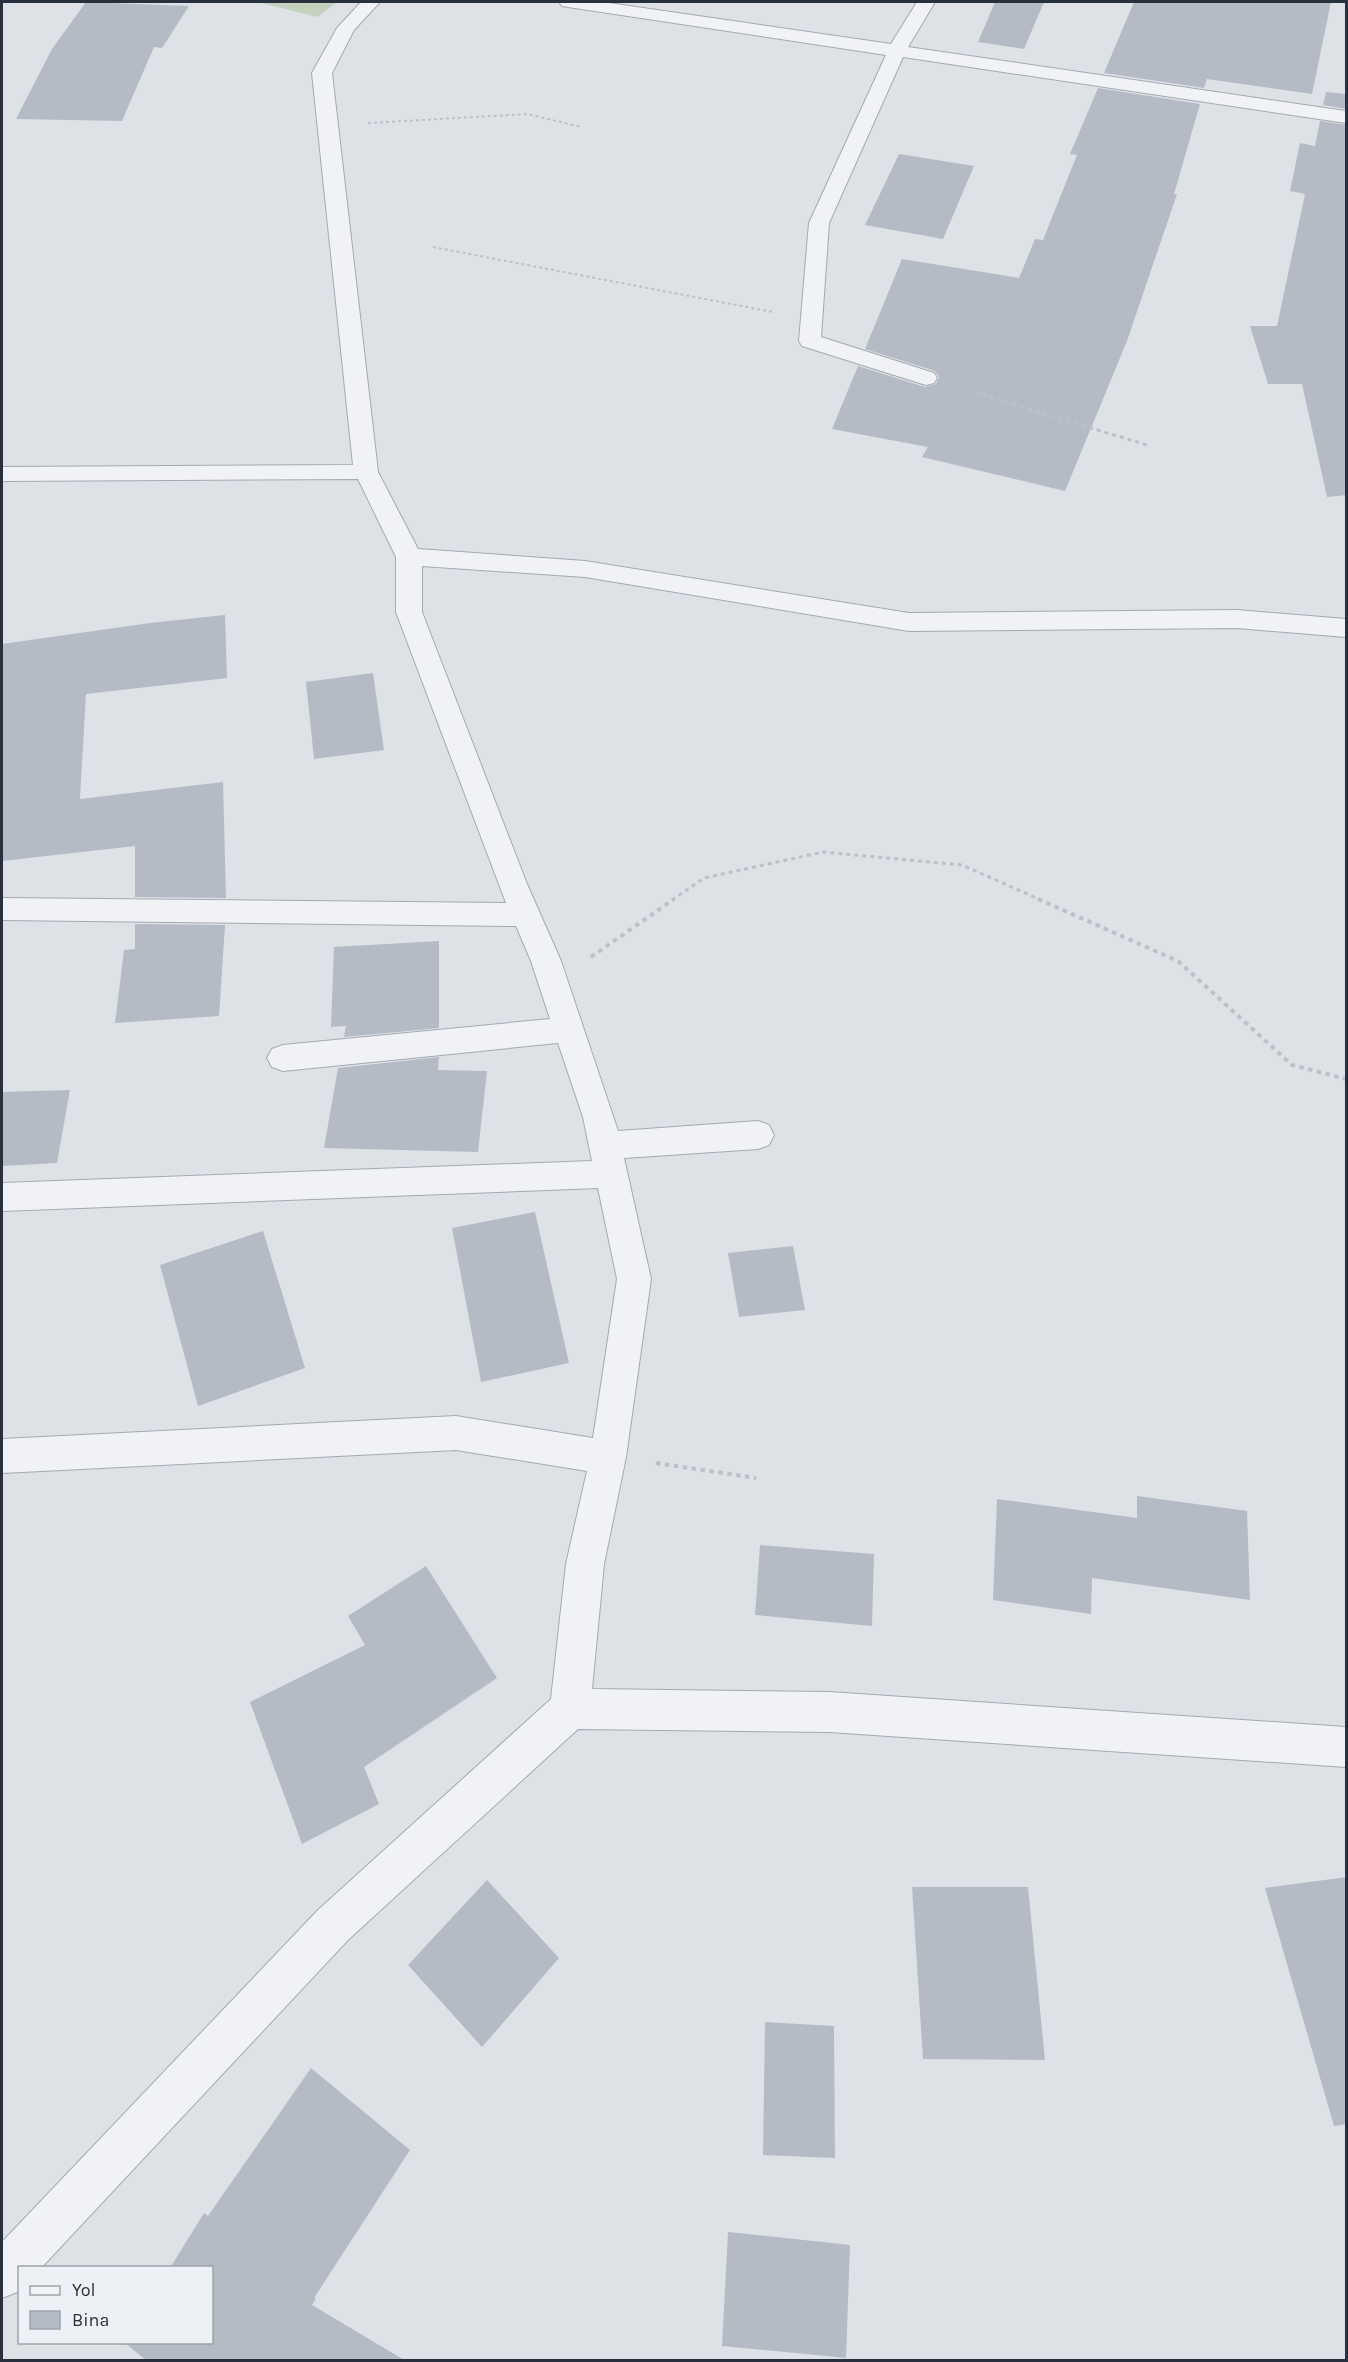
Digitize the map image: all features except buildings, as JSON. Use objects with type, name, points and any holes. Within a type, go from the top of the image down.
[{"type":"street","points":[[2,2275],[333,1925],[570,1709],[585,1564],[608,1457],[634,1279],[598,1117],[553,983],[409,612],[409,557],[366,472],[322,73],[346,28],[371,2]]},
{"type":"street","points":[[568,2],[1347,117]]},
{"type":"street","points":[[926,2],[897,50],[819,223],[810,341],[926,378]]},
{"type":"street","points":[[2,474],[366,472]]},
{"type":"street","points":[[409,557],[585,569],[750,594],[909,622],[1237,619],[1347,628]]},
{"type":"street","points":[[2,909],[525,915]]},
{"type":"street","points":[[283,1058],[569,1030]]},
{"type":"street","points":[[2,1197],[608,1160],[758,1135]]},
{"type":"street","points":[[2,1456],[456,1433],[608,1457]]},
{"type":"street","points":[[570,1709],[829,1712],[1347,1747]]},
{"type":"path","points":[[329,126],[528,114],[581,127]]},
{"type":"path","points":[[433,247],[812,319]]},
{"type":"path","points":[[926,378],[1147,445]]},
{"type":"path","points":[[553,983],[704,878],[823,852],[962,866],[1178,961],[1292,1065],[1347,1079]]},
{"type":"path","points":[[608,1457],[756,1478]]},
{"type":"green space","points":[[257,2],[337,2],[318,17]]}]
